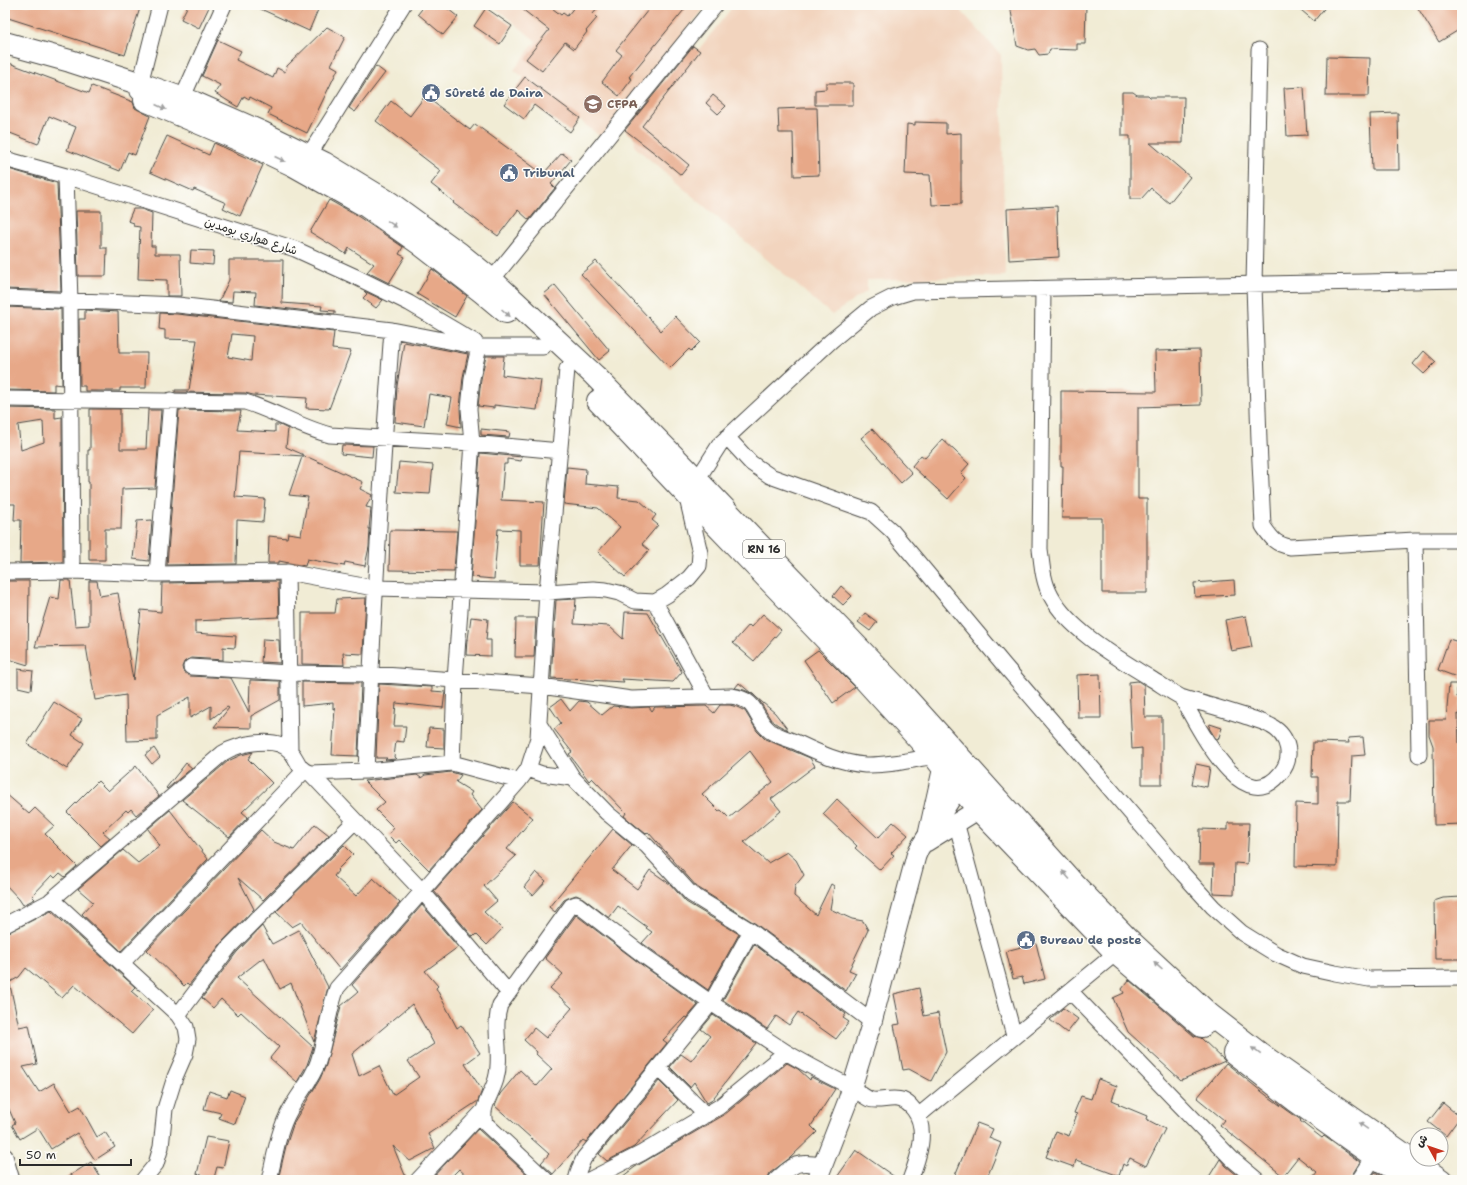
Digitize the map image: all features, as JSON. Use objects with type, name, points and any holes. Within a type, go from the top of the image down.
[{"type":"main road","name":"RN 16","points":[[5,42],[70,61],[139,90],[293,164],[359,202],[420,244],[487,286],[594,375],[691,487],[939,763],[997,797],[1075,885],[1126,937],[1210,1015],[1380,1149],[1412,1180]]},
{"type":"main road","name":"RN 16","points":[[5,53],[139,90],[182,99],[262,133],[324,163],[390,203],[460,254],[543,347],[610,413],[691,487],[901,692],[966,779],[978,809],[1116,954],[1237,1055],[1296,1101],[1380,1149],[1441,1180]]},
{"type":"main road","points":[[927,838],[939,763]]},
{"type":"street","points":[[139,90],[160,5]]},
{"type":"street","points":[[182,99],[224,5]]},
{"type":"street","points":[[309,155],[403,5]]},
{"type":"street","points":[[487,286],[715,5]]},
{"type":"street","points":[[1259,50],[1254,285],[1263,526],[1268,534],[1280,545],[1290,547],[1415,540],[1462,540]]},
{"type":"street","name":"شارع هواري بومدين","points":[[5,159],[66,176],[295,249],[409,303],[481,347]]},
{"type":"street","points":[[66,176],[70,301],[72,571]]},
{"type":"street","points":[[5,572],[72,571],[157,574],[287,572],[374,588],[548,592],[593,589],[619,593],[634,601],[655,602],[667,595],[689,578],[699,566],[700,553],[691,487],[720,444],[830,341],[871,308],[893,297],[913,291],[1462,280]]},
{"type":"street","points":[[1043,289],[1040,549],[1043,574],[1050,595],[1063,613],[1082,631],[1118,658],[1181,697],[1232,712],[1271,726],[1275,729],[1284,738],[1289,756],[1286,766],[1280,775],[1273,781],[1262,786],[1250,785],[1237,778],[1223,766],[1211,749],[1181,697]]},
{"type":"street","points":[[5,298],[178,305],[392,330],[481,347],[543,347]]},
{"type":"street","points":[[366,771],[374,588],[392,330]]},
{"type":"street","points":[[452,763],[455,680],[472,443],[469,409],[472,378],[481,347]]},
{"type":"street","points":[[269,1180],[281,1129],[291,1108],[308,1084],[318,1063],[331,1011],[332,1001],[338,988],[528,769],[538,738],[548,592],[567,369]]},
{"type":"street","points":[[5,399],[245,402],[258,406],[316,431],[330,435],[472,443],[560,451]]},
{"type":"street","points":[[157,574],[171,400]]},
{"type":"street","points":[[727,437],[751,463],[770,476],[871,512],[884,523],[1183,874],[1213,907],[1242,933],[1283,957],[1303,966],[1335,973],[1369,979],[1462,978]]},
{"type":"street","points":[[1415,540],[1418,755]]},
{"type":"street","points":[[287,572],[290,750]]},
{"type":"street","points":[[655,602],[707,697]]},
{"type":"street","points":[[191,667],[289,673],[370,674],[541,686],[632,699],[731,696],[746,699],[767,727],[775,733],[829,756],[865,764],[902,762],[939,763]]},
{"type":"street","points":[[539,724],[573,778],[607,813],[647,846],[691,894],[751,931],[872,1022]]},
{"type":"street","points":[[5,925],[41,907],[52,899],[223,753],[244,744],[274,743],[282,745],[290,750],[300,767],[307,772],[422,891],[508,992]]},
{"type":"street","points":[[122,963],[307,772],[366,771],[452,763],[519,781]]},
{"type":"street","points":[[528,769],[548,776],[573,778]]},
{"type":"street","points":[[776,1180],[799,1163],[806,1162],[819,1173],[852,1088],[872,1022],[919,849],[966,779]]},
{"type":"street","points":[[927,838],[997,797]]},
{"type":"street","points":[[178,1015],[230,946],[355,821]]},
{"type":"street","points":[[956,822],[1014,1036]]},
{"type":"street","points":[[52,899],[178,1015],[186,1027],[188,1039],[185,1054],[175,1077],[165,1109],[161,1147],[156,1164],[143,1180]]},
{"type":"street","points":[[546,1180],[485,1123],[483,1117],[484,1110],[496,1079],[498,1064],[497,1012],[500,1005],[568,908],[576,904],[643,955],[711,1003],[812,1068],[852,1088],[871,1100],[892,1098],[902,1100],[907,1103],[918,1116],[922,1124],[922,1135],[914,1170],[910,1180]]},
{"type":"street","points":[[576,1180],[584,1158],[711,1003],[751,931]]},
{"type":"street","points":[[918,1116],[1116,954]]},
{"type":"street","points":[[1070,991],[1249,1177]]},
{"type":"street","points":[[589,1180],[642,1153],[719,1107],[786,1052]]},
{"type":"street","points":[[658,1068],[706,1115]]},
{"type":"street","points":[[418,1180],[484,1110]]},
{"type":"street","points":[[1359,1180],[1380,1149]]},
{"type":"street","points":[[5,1156],[12,1180]]},
{"type":"shaded area","name":"CFPA","points":[[492,5],[707,5],[601,137],[514,70],[536,41]]},
{"type":"shaded area","points":[[734,5],[956,5],[1001,55],[1005,276],[867,280],[867,291],[832,315],[635,147],[634,131]]},
{"type":"building","points":[[5,5],[141,5],[125,55],[5,17]]},
{"type":"building","points":[[188,5],[210,5],[199,28],[181,19]]},
{"type":"building","points":[[252,5],[320,5],[309,31]]},
{"type":"building","points":[[425,5],[443,5],[458,17],[443,35],[418,14]]},
{"type":"building","points":[[517,5],[548,5],[561,15],[563,13],[567,16],[576,5],[600,5],[593,14],[597,18],[574,49],[565,42],[542,71],[526,59],[549,30]]},
{"type":"building","points":[[652,5],[688,5],[629,77],[632,79],[619,96],[602,82],[622,55],[616,50]]},
{"type":"building","points":[[1010,5],[1086,5],[1085,44],[1077,44],[1077,50],[1050,49],[1048,54],[1039,55],[1035,49],[1028,50],[1017,46]]},
{"type":"building","points":[[1295,5],[1327,5],[1314,21]]},
{"type":"building","points":[[1416,5],[1462,5],[1462,28],[1439,42]]},
{"type":"building","points":[[486,8],[512,26],[500,44],[474,26]]},
{"type":"building","points":[[327,27],[345,37],[331,65],[338,69],[307,133],[268,114],[271,108],[250,97],[249,99],[244,96],[238,107],[215,93],[220,85],[202,76],[218,40],[241,51],[236,60],[273,78],[277,68],[285,72],[287,66]]},
{"type":"building","points":[[693,46],[700,51],[642,126],[689,165],[681,175],[625,130]]},
{"type":"building","points":[[1327,57],[1370,58],[1369,96],[1326,96]]},
{"type":"building","points":[[9,63],[89,93],[92,86],[133,102],[135,108],[150,116],[135,155],[128,152],[120,171],[67,150],[76,127],[49,116],[38,144],[5,131],[5,64],[8,65]]},
{"type":"building","points":[[376,66],[385,73],[355,112],[349,108]]},
{"type":"building","points":[[525,77],[580,118],[570,132],[534,105],[524,119],[504,104]]},
{"type":"building","points":[[826,83],[853,83],[853,105],[815,105],[815,90],[826,89]]},
{"type":"building","points":[[1304,87],[1307,135],[1287,136],[1284,88]]},
{"type":"building","points":[[1122,92],[1133,92],[1137,95],[1148,95],[1150,97],[1184,97],[1183,143],[1150,143],[1190,177],[1169,203],[1151,188],[1141,199],[1130,199],[1130,136],[1122,136]]},
{"type":"building","points":[[713,95],[726,106],[718,114],[706,103]]},
{"type":"building","points":[[425,96],[470,130],[475,124],[543,174],[562,153],[571,160],[551,184],[555,188],[529,220],[518,210],[498,236],[453,203],[454,202],[431,184],[441,171],[376,121],[391,101],[410,116]]},
{"type":"building","points":[[817,108],[819,175],[794,176],[793,133],[779,133],[778,109]]},
{"type":"building","points":[[1398,113],[1399,170],[1372,170],[1370,114]]},
{"type":"building","points":[[915,122],[946,123],[946,134],[961,133],[961,204],[932,205],[930,175],[905,174],[907,124],[915,125]]},
{"type":"building","points":[[167,136],[209,155],[214,143],[263,165],[240,216],[223,208],[226,203],[194,189],[193,191],[150,172]]},
{"type":"building","points":[[5,168],[57,183],[61,291],[5,289]]},
{"type":"building","points":[[329,200],[359,217],[403,247],[399,254],[405,257],[389,283],[367,272],[374,264],[349,248],[346,254],[310,232]]},
{"type":"building","points":[[1057,206],[1059,257],[1009,260],[1007,209]]},
{"type":"building","points":[[133,209],[141,209],[152,213],[151,246],[155,246],[155,254],[180,254],[181,296],[167,296],[167,280],[138,279],[140,227],[133,226],[134,223],[128,221]]},
{"type":"building","points":[[76,211],[101,211],[101,248],[107,248],[106,276],[78,276]]},
{"type":"building","points":[[191,250],[214,251],[213,265],[190,263]]},
{"type":"building","points":[[229,260],[283,260],[282,303],[322,306],[321,310],[335,311],[335,314],[255,305],[256,292],[233,291],[232,302],[219,301],[229,280]]},
{"type":"building","points":[[596,261],[661,331],[675,316],[700,342],[691,351],[689,349],[670,368],[581,274]]},
{"type":"building","points":[[432,269],[467,296],[455,317],[417,294]]},
{"type":"building","points":[[555,285],[610,351],[599,360],[544,294]]},
{"type":"building","points":[[364,291],[383,300],[376,308],[363,298],[367,294]]},
{"type":"building","points":[[5,307],[61,309],[62,385],[54,384],[54,391],[5,390]]},
{"type":"building","points":[[85,310],[118,312],[119,353],[147,353],[146,388],[120,388],[120,391],[85,391],[85,386],[80,386],[79,319],[85,319]]},
{"type":"building","points":[[160,313],[177,314],[334,332],[332,349],[351,351],[329,409],[306,408],[307,398],[253,395],[245,393],[175,392],[175,390],[189,390],[197,340],[165,339],[165,330],[159,329]],"holes":[[[232,334],[253,336],[251,361],[228,357]]]},
{"type":"building","points":[[404,342],[468,354],[463,377],[460,408],[461,427],[447,424],[452,398],[429,394],[424,426],[395,422],[397,386]]},
{"type":"building","points":[[1200,350],[1201,405],[1138,407],[1138,499],[1147,499],[1147,593],[1102,593],[1102,518],[1062,518],[1063,466],[1061,466],[1061,391],[1156,392],[1155,351]]},
{"type":"building","points":[[1424,351],[1436,362],[1424,374],[1413,364]]},
{"type":"building","points":[[486,356],[504,356],[502,375],[541,380],[537,410],[494,405],[494,408],[478,406],[481,379]]},
{"type":"building","points":[[5,408],[55,409],[55,418],[62,417],[63,562],[20,563],[21,520],[14,520],[15,504],[5,504]],"holes":[[[43,421],[44,442],[21,450],[18,425]]]},
{"type":"building","points":[[90,409],[120,409],[120,449],[146,449],[148,410],[161,410],[155,488],[122,489],[121,529],[105,529],[105,560],[89,560],[88,450],[90,450]]},
{"type":"building","points":[[179,410],[241,411],[237,430],[275,432],[275,425],[280,425],[288,429],[286,447],[304,455],[239,452],[235,497],[265,499],[263,522],[237,520],[236,564],[167,565]]},
{"type":"building","points":[[481,429],[510,432],[509,437],[481,435]]},
{"type":"building","points":[[872,429],[912,473],[901,483],[861,438]]},
{"type":"building","points":[[942,439],[969,464],[961,473],[966,478],[948,499],[912,466],[921,455],[925,458]]},
{"type":"building","points":[[342,445],[373,446],[372,457],[341,454]]},
{"type":"building","points":[[480,453],[522,457],[521,461],[507,459],[507,464],[504,464],[501,500],[544,502],[540,565],[520,565],[520,530],[498,529],[494,579],[471,577]]},
{"type":"building","points":[[302,457],[310,458],[363,482],[360,489],[372,495],[366,507],[371,508],[369,547],[365,566],[345,562],[344,566],[307,559],[305,566],[279,561],[279,563],[268,563],[269,536],[287,538],[288,533],[301,535],[308,497],[289,495]]},
{"type":"building","points":[[399,462],[433,465],[430,494],[396,492]]},
{"type":"building","points":[[567,467],[586,469],[585,484],[619,487],[618,498],[639,500],[656,515],[652,520],[658,525],[642,544],[649,550],[625,577],[598,552],[620,527],[598,508],[564,504]]},
{"type":"building","points":[[152,520],[149,561],[133,559],[137,521]]},
{"type":"building","points":[[390,530],[457,531],[454,571],[389,570]]},
{"type":"building","points":[[61,580],[70,580],[75,626],[89,625],[89,581],[97,581],[100,596],[118,593],[133,680],[141,610],[161,612],[162,583],[278,581],[279,617],[195,621],[195,633],[236,636],[235,648],[223,647],[223,660],[191,658],[184,662],[182,667],[183,671],[190,676],[231,678],[249,712],[250,680],[280,681],[280,700],[251,716],[251,728],[214,727],[229,708],[227,707],[211,719],[211,706],[190,718],[190,697],[157,715],[157,740],[127,741],[126,695],[95,700],[86,646],[35,647],[50,597],[59,599]]},
{"type":"building","points":[[1234,580],[1235,595],[1195,597],[1194,583]]},
{"type":"building","points":[[5,581],[29,581],[28,665],[5,658]]},
{"type":"building","points":[[841,586],[852,596],[843,605],[833,596]]},
{"type":"building","points":[[366,598],[363,654],[343,653],[344,665],[302,664],[302,613],[335,613],[337,599]]},
{"type":"building","points":[[576,599],[574,624],[609,626],[623,639],[625,612],[648,613],[682,672],[673,682],[622,679],[624,682],[551,678],[556,600]]},
{"type":"building","points":[[865,613],[877,622],[870,631],[858,622]]},
{"type":"building","points":[[763,614],[781,630],[754,661],[733,643],[749,625],[751,627]]},
{"type":"building","points":[[1246,616],[1252,647],[1231,651],[1225,620]]},
{"type":"building","points":[[471,617],[488,619],[486,640],[491,640],[491,656],[466,655]]},
{"type":"building","points":[[516,618],[536,618],[534,657],[515,657]]},
{"type":"building","points":[[263,639],[279,640],[280,663],[261,662]]},
{"type":"building","points":[[1449,639],[1462,643],[1462,679],[1438,670]]},
{"type":"building","points":[[818,650],[855,687],[833,703],[804,660]]},
{"type":"building","points":[[18,669],[33,671],[31,690],[18,687]]},
{"type":"building","points":[[1100,674],[1101,718],[1078,718],[1077,675]]},
{"type":"building","points":[[1138,681],[1144,685],[1145,717],[1162,717],[1162,784],[1142,784],[1142,748],[1132,749],[1129,682]]},
{"type":"building","points":[[302,682],[361,683],[358,756],[332,755],[335,708],[333,709],[333,703],[302,706]]},
{"type":"building","points":[[739,683],[751,693],[735,688]]},
{"type":"building","points":[[379,684],[432,687],[432,691],[445,692],[443,708],[396,703],[394,726],[406,726],[404,742],[396,741],[394,757],[396,759],[385,760],[387,758],[376,758]]},
{"type":"building","points":[[1449,684],[1457,684],[1457,697],[1461,697],[1460,715],[1458,714],[1459,743],[1462,743],[1462,824],[1434,825],[1433,746],[1429,735],[1429,720],[1446,720]]},
{"type":"building","points":[[757,698],[775,713],[788,730],[771,720]]},
{"type":"building","points":[[561,699],[570,711],[579,701],[587,702],[602,715],[613,706],[631,708],[649,707],[652,711],[655,707],[706,706],[714,713],[720,705],[730,705],[745,711],[757,731],[765,739],[810,758],[815,766],[771,799],[781,811],[744,842],[768,863],[787,852],[796,860],[804,875],[795,886],[794,896],[816,915],[831,884],[834,886],[830,909],[852,919],[863,921],[868,930],[849,970],[856,973],[846,991],[756,924],[697,887],[648,832],[646,834],[624,816],[626,813],[592,778],[589,781],[569,754],[572,752],[554,729],[561,723],[550,707]],"holes":[[[750,751],[773,782],[729,818],[721,810],[719,811],[702,794]]]},
{"type":"building","points":[[54,702],[82,719],[72,735],[84,743],[67,769],[27,744]]},
{"type":"building","points":[[1210,724],[1222,728],[1218,740],[1209,728]]},
{"type":"building","points":[[429,728],[444,729],[444,748],[427,747]]},
{"type":"building","points":[[1363,737],[1365,755],[1352,756],[1350,801],[1338,801],[1337,867],[1295,866],[1296,803],[1318,804],[1318,777],[1312,777],[1313,742],[1349,743],[1348,738]]},
{"type":"building","points":[[154,748],[160,757],[152,764],[145,755]]},
{"type":"building","points":[[253,752],[248,759],[272,783],[242,812],[248,817],[229,837],[182,800],[228,761],[241,755]]},
{"type":"building","points":[[186,763],[192,768],[167,789],[166,788]]},
{"type":"building","points":[[1196,764],[1210,767],[1207,787],[1192,784]]},
{"type":"building","points":[[136,766],[159,796],[136,815],[131,809],[128,812],[126,810],[103,832],[110,838],[101,846],[67,812],[98,781],[108,791]]},
{"type":"building","points":[[451,772],[461,775],[456,782],[472,792],[470,795],[482,810],[429,870],[399,840],[396,843],[388,835],[394,828],[376,810],[385,802],[364,781],[417,775],[421,778],[425,775]]},
{"type":"building","points":[[5,793],[29,814],[35,808],[54,826],[45,834],[77,866],[65,877],[60,873],[55,878],[52,875],[32,896],[35,899],[23,905],[5,884]]},
{"type":"building","points":[[837,799],[878,838],[893,822],[908,835],[891,853],[894,855],[880,870],[855,848],[857,846],[823,814]]},
{"type":"building","points":[[513,802],[533,818],[507,849],[516,856],[484,886],[497,901],[484,912],[502,929],[487,945],[476,934],[473,937],[434,891]]},
{"type":"building","points":[[170,810],[208,859],[121,951],[82,914],[93,902],[78,889],[123,850],[138,863],[160,846],[148,829]]},
{"type":"building","points":[[1228,823],[1249,823],[1247,864],[1235,863],[1234,894],[1213,893],[1214,864],[1199,864],[1200,829],[1228,830]]},
{"type":"building","points":[[315,824],[329,835],[263,900],[238,878],[254,909],[223,941],[189,985],[187,983],[184,986],[147,950],[261,830],[274,842],[294,850]]},
{"type":"building","points":[[613,829],[632,845],[612,870],[637,889],[650,870],[670,884],[686,902],[739,934],[708,990],[642,943],[652,932],[618,906],[609,918],[583,898],[576,895],[564,900],[555,912],[549,907]]},
{"type":"building","points":[[344,845],[353,854],[337,870],[338,871],[334,876],[356,896],[373,878],[400,903],[340,970],[301,922],[292,927],[276,912]]},
{"type":"building","points":[[536,872],[546,881],[533,895],[524,887]]},
{"type":"building","points":[[1462,897],[1462,959],[1435,959],[1434,901],[1443,898]]},
{"type":"building","points":[[422,905],[458,947],[425,971],[438,986],[436,988],[457,1028],[461,1025],[480,1053],[465,1064],[482,1090],[478,1101],[428,1134],[435,1148],[410,1161],[393,1146],[407,1180],[278,1180],[286,1146],[294,1122],[320,1079],[326,1065],[341,1006],[358,992],[352,985]],"holes":[[[412,1004],[434,1044],[408,1061],[419,1077],[393,1095],[379,1066],[359,1076],[352,1054]]]},
{"type":"building","points":[[51,911],[135,987],[131,991],[153,1010],[132,1034],[74,985],[62,998],[26,968],[19,977],[5,985],[5,934]]},
{"type":"building","points":[[576,915],[698,1005],[687,1018],[685,1017],[663,1040],[667,1043],[586,1142],[583,1140],[553,1174],[541,1163],[549,1154],[495,1106],[500,1094],[520,1070],[537,1086],[552,1069],[524,1040],[534,1028],[546,1038],[572,1008],[550,988],[563,974],[545,958]]},
{"type":"building","points":[[262,926],[272,944],[299,930],[328,987],[314,1042],[291,983],[280,989],[264,957],[237,978],[313,1047],[307,1065],[297,1082],[270,1058],[279,1047],[241,1012],[238,1015],[221,999],[213,1008],[202,998],[237,952]]},
{"type":"building","points":[[1036,943],[1045,979],[1024,984],[1022,977],[1013,979],[1006,951]]},
{"type":"building","points":[[754,944],[846,1014],[843,1018],[849,1022],[836,1039],[798,1012],[789,1025],[776,1016],[767,1029],[723,1000]]},
{"type":"building","points":[[1129,980],[1194,1036],[1201,1038],[1225,1061],[1181,1080],[1128,1032],[1113,998],[1124,993],[1122,989]]},
{"type":"building","points":[[10,985],[19,1027],[29,1025],[37,1064],[23,1067],[39,1092],[54,1083],[71,1111],[80,1106],[97,1137],[105,1132],[115,1147],[95,1160],[77,1133],[51,1149],[38,1128],[20,1139],[12,1125],[15,1123],[5,1100],[5,986]]},
{"type":"building","points":[[919,988],[924,1016],[938,1013],[946,1052],[931,1081],[909,1069],[903,1070],[894,1025],[900,1024],[894,994]]},
{"type":"building","points":[[1063,1008],[1078,1019],[1067,1033],[1050,1020]]},
{"type":"building","points":[[713,1015],[756,1043],[711,1101],[707,1103],[694,1082],[690,1087],[670,1067],[681,1054],[691,1061],[710,1036],[701,1029]]},
{"type":"building","points":[[787,1063],[798,1069],[810,1080],[811,1077],[835,1089],[811,1126],[817,1132],[790,1158],[770,1173],[767,1180],[618,1180],[635,1167],[724,1115]]},
{"type":"building","points":[[1226,1063],[1266,1095],[1301,1120],[1300,1121],[1322,1138],[1324,1136],[1360,1162],[1350,1180],[1311,1180],[1317,1172],[1298,1157],[1283,1176],[1220,1125],[1224,1120],[1197,1098]]},
{"type":"building","points":[[1098,1079],[1117,1086],[1112,1100],[1147,1116],[1146,1119],[1165,1129],[1146,1166],[1130,1158],[1126,1166],[1123,1164],[1119,1176],[1076,1160],[1074,1167],[1046,1157],[1056,1131],[1069,1136],[1077,1114],[1074,1113],[1081,1096],[1091,1099]]},
{"type":"building","points":[[659,1081],[678,1100],[634,1147],[607,1161],[599,1154]]},
{"type":"building","points":[[230,1090],[245,1096],[235,1124],[219,1118],[221,1113],[204,1109],[209,1091],[227,1097]]},
{"type":"building","points":[[1443,1103],[1460,1117],[1449,1132],[1449,1127],[1434,1127],[1428,1122]]},
{"type":"building","points":[[977,1123],[993,1129],[989,1138],[1001,1143],[986,1180],[953,1180]]},
{"type":"building","points":[[478,1129],[533,1180],[471,1180],[459,1169],[448,1180],[430,1180]]},
{"type":"building","points":[[206,1137],[229,1141],[223,1168],[217,1167],[214,1178],[197,1174]]},
{"type":"building","points":[[856,1150],[899,1180],[835,1180]]},
{"type":"building","points":[[1220,1159],[1226,1166],[1243,1180],[1207,1180]]},
{"type":"building","points":[[91,1162],[102,1180],[63,1180]]},
{"type":"building","points":[[1375,1172],[1388,1180],[1370,1180]]},
{"type":"place","name":"Sûreté de Daira","points":[[431,93]]},
{"type":"place","name":"CFPA","points":[[593,104]]},
{"type":"place","name":"Tribunal","points":[[509,173]]},
{"type":"place","name":"Bureau de poste","points":[[1026,940]]}]
